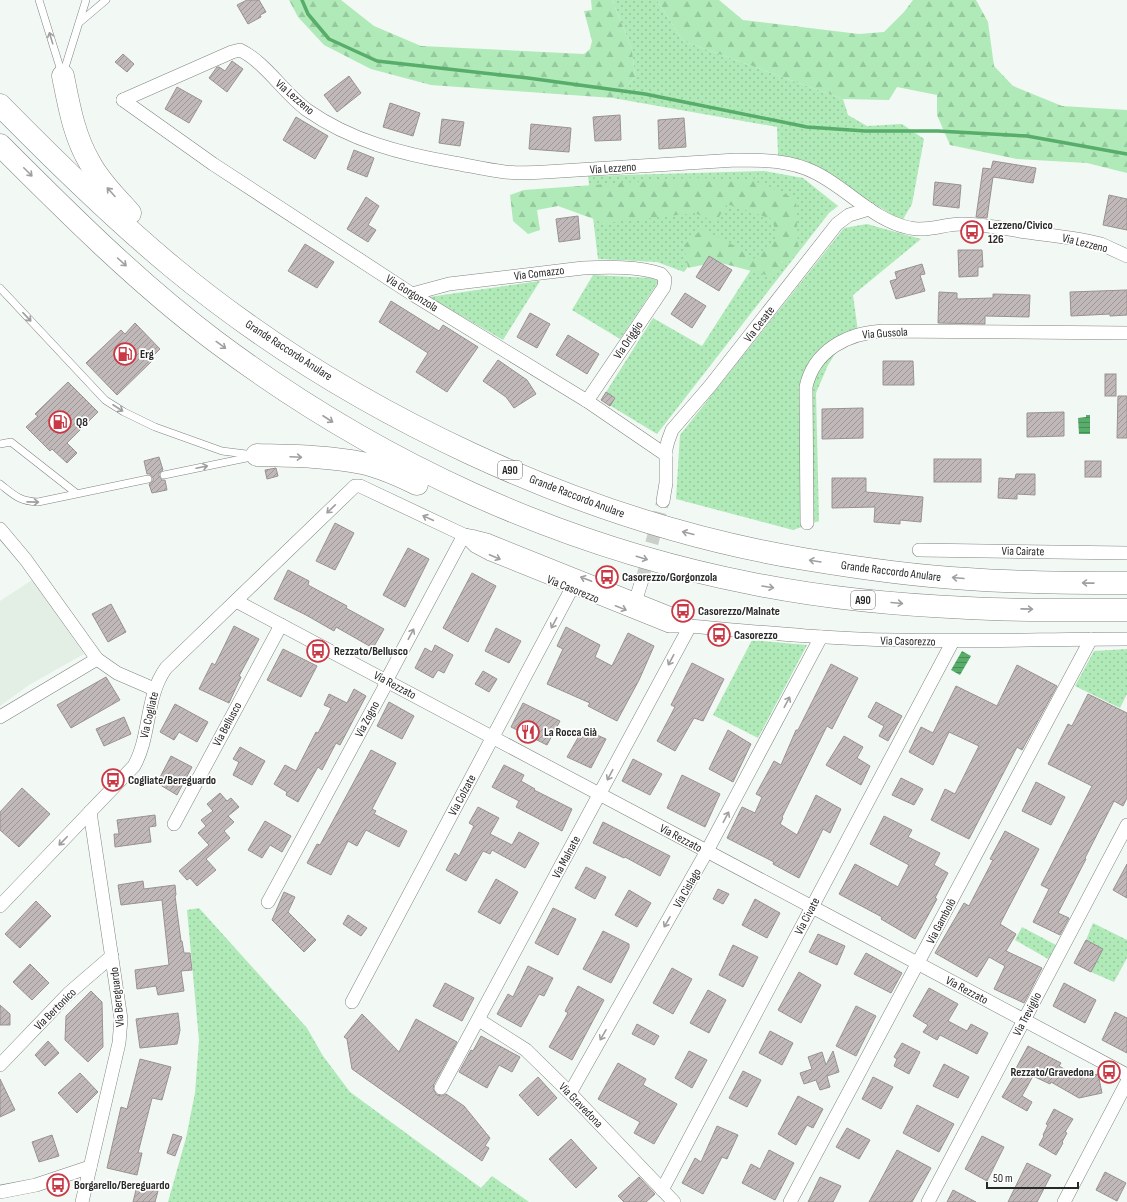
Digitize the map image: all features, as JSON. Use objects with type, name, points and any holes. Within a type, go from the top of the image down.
[{"type":"highway","points":[[63,76],[72,119],[79,141],[90,163],[106,187],[171,266]]},
{"type":"highway","name":"Grande Raccordo Anulare","points":[[0,105],[58,164],[171,266],[270,340],[310,366],[413,425],[478,456],[541,483],[625,515],[674,530],[803,559],[869,569],[969,579],[1127,583]]},
{"type":"highway","name":"A90","points":[[0,145],[84,227],[144,282],[215,341],[251,367],[332,422],[375,446],[449,484],[548,526],[604,546],[654,561],[756,585],[794,591],[870,600],[971,609],[1127,610]]},
{"type":"highway","points":[[257,455],[335,459],[363,463],[386,470],[448,500],[492,517],[548,526]]},
{"type":"street","name":"Via Lezzeno","points":[[123,100],[232,52],[240,50],[250,56],[294,100],[308,110],[356,137],[408,154],[493,170],[518,173],[736,160],[774,162],[799,166],[815,172],[893,223],[909,228],[926,229],[961,224],[995,227],[1088,241],[1101,244],[1127,256]]},
{"type":"street","name":"Via Gorgonzola","points":[[123,100],[213,164],[412,294],[587,400],[666,455]]},
{"type":"street","name":"Via Cesate","points":[[666,455],[668,441],[672,430],[710,386],[837,224],[849,215],[870,209]]},
{"type":"street","name":"Via Comazzo","points":[[412,294],[449,284],[598,267],[653,272],[662,274],[665,279]]},
{"type":"street","name":"Via Origgio","points":[[587,400],[664,287],[665,279]]},
{"type":"street","name":"Via Gussola","points":[[807,523],[806,387],[808,378],[815,364],[835,344],[858,335],[883,331],[1127,333]]},
{"type":"street","points":[[663,501],[666,484],[666,455]]},
{"type":"street","name":"Via Casorezzo","points":[[360,486],[464,535],[481,538],[636,599],[669,613],[690,626]]},
{"type":"street","name":"Via Cogliate","points":[[0,906],[127,774],[137,761],[145,733],[154,689],[162,674],[171,662],[353,487],[360,486]]},
{"type":"street","points":[[0,529],[26,560],[97,659],[117,673],[154,689]]},
{"type":"street","name":"Via Casorezzo","points":[[464,535],[475,546],[490,554],[665,626],[690,626],[872,640],[953,641],[1127,639]]},
{"type":"street","name":"Via Zogno","points":[[268,902],[384,688],[386,681],[464,535]]},
{"type":"street","name":"Via Cairate","points":[[919,550],[1127,553]]},
{"type":"street","points":[[636,599],[642,580]]},
{"type":"street","name":"Via Colzate","points":[[352,1002],[572,588]]},
{"type":"street","name":"Via Rezzato","points":[[236,601],[1127,1075]]},
{"type":"street","name":"Via Bellusco","points":[[174,824],[281,625]]},
{"type":"street","name":"Via Malnate","points":[[441,1088],[690,626]]},
{"type":"street","name":"Via Cislago","points":[[570,1093],[707,852],[821,637]]},
{"type":"street","name":"Via Gambolò","points":[[790,1202],[1092,639]]},
{"type":"street","name":"Via Civate","points":[[662,1190],[953,641]]},
{"type":"street","points":[[0,717],[97,659]]},
{"type":"street","name":"Via Bereguardo","points":[[82,1202],[121,1032],[121,1018],[90,812]]},
{"type":"street","name":"Via Treviglio","points":[[928,1202],[1127,825]]},
{"type":"street","name":"Via Bertonico","points":[[0,1065],[69,993],[112,956]]},
{"type":"street","name":"Via Gravedona","points":[[479,1020],[526,1050],[570,1093],[674,1202]]},
{"type":"street","points":[[1064,1202],[1127,1082]]},
{"type":"street","points":[[0,1192],[36,1185],[90,1167]]},
{"type":"lane","points":[[39,0],[63,76]]},
{"type":"lane","points":[[63,76],[86,0]]},
{"type":"lane","points":[[79,22],[106,0]]},
{"type":"lane","points":[[0,288],[105,400],[124,412],[155,427],[222,451],[257,455]]},
{"type":"lane","points":[[0,444],[11,442],[76,493]]},
{"type":"lane","points":[[164,476],[257,455]]},
{"type":"lane","points":[[0,484],[25,502],[38,502],[148,479]]},
{"type":"shaded area","points":[[1086,415],[1090,415],[1090,434],[1079,434],[1078,418],[1086,417]]},
{"type":"shaded area","points":[[32,580],[84,654],[29,685],[0,706],[0,601]]},
{"type":"shaded area","points":[[962,651],[971,656],[960,675],[951,670]]},
{"type":"green space","points":[[289,0],[341,0],[374,26],[421,46],[584,54],[590,49],[592,41],[584,11],[592,10],[591,0],[612,0],[632,49],[635,77],[613,98],[431,85],[371,69],[324,45],[298,17]]},
{"type":"green space","points":[[612,0],[657,0],[683,41],[843,99],[848,115],[867,126],[902,124],[924,139],[912,204],[902,221],[818,169],[799,161],[778,155],[777,127],[613,98],[635,77],[632,49]]},
{"type":"green space","points":[[657,0],[719,0],[743,20],[859,34],[884,32],[904,12],[913,0],[976,0],[988,22],[994,66],[1013,86],[1062,106],[1127,110],[1127,173],[1087,163],[1017,159],[950,145],[937,115],[937,95],[897,87],[889,100],[843,99],[683,41]]},
{"type":"green space","points":[[764,171],[803,178],[838,206],[829,213],[657,434],[601,400],[653,318],[702,346],[754,265],[708,238],[684,272],[657,262],[598,259],[588,176]]},
{"type":"green space","points":[[691,178],[752,180],[796,199],[798,247],[771,276],[717,262],[688,268],[684,245],[702,229],[733,245],[754,259],[777,237],[772,219],[727,204],[716,222],[695,213],[605,223],[558,206],[537,210],[540,230],[528,234],[513,221],[510,195],[524,190]]},
{"type":"green space","points":[[867,224],[921,239],[853,295],[859,339],[837,351],[828,365],[816,393],[819,521],[793,530],[676,499],[680,435],[844,228]]},
{"type":"green space","points":[[593,275],[651,278],[659,281],[620,339],[572,310]]},
{"type":"green space","points":[[540,281],[503,340],[429,297]]},
{"type":"green space","points":[[752,640],[807,645],[758,738],[713,715]]},
{"type":"green space","points":[[1127,649],[1127,694],[1120,708],[1075,686],[1094,651]]},
{"type":"green space","points":[[199,908],[307,1028],[323,1056],[350,1092],[481,1188],[492,1176],[529,1202],[168,1202],[186,1138],[195,1093],[199,1040],[187,910]]},
{"type":"green space","points":[[1093,923],[1127,940],[1127,958],[1114,982],[1091,972],[1103,949],[1086,940]]},
{"type":"green space","points":[[1022,927],[1056,945],[1048,959],[1015,940]]},
{"type":"building","points":[[247,0],[259,0],[266,12],[260,15],[261,17],[248,24],[237,5]]},
{"type":"building","points":[[123,54],[134,64],[127,72],[115,62]]},
{"type":"building","points":[[232,61],[243,69],[227,92],[209,78],[217,67],[225,71]]},
{"type":"building","points":[[349,76],[361,93],[337,112],[324,95]]},
{"type":"building","points":[[177,87],[202,101],[189,123],[165,109]]},
{"type":"building","points":[[390,103],[420,113],[413,136],[383,127]]},
{"type":"building","points":[[620,115],[621,140],[595,141],[593,117]]},
{"type":"building","points":[[296,117],[328,136],[315,159],[283,140]]},
{"type":"building","points":[[684,118],[686,147],[659,149],[658,120]]},
{"type":"building","points":[[442,119],[464,122],[460,146],[439,143]]},
{"type":"building","points":[[531,124],[571,128],[569,152],[529,149]]},
{"type":"building","points":[[354,150],[374,158],[367,177],[347,169]]},
{"type":"building","points":[[993,161],[1036,168],[1033,183],[993,177],[987,218],[976,217],[983,168],[991,169]]},
{"type":"building","points":[[935,182],[961,185],[959,208],[933,205]]},
{"type":"building","points":[[1109,195],[1127,199],[1127,230],[1103,225]]},
{"type":"building","points":[[366,197],[379,206],[368,225],[376,230],[368,242],[347,229]]},
{"type":"building","points":[[578,216],[580,239],[559,242],[556,219]]},
{"type":"building","points":[[305,244],[334,262],[317,288],[288,271]]},
{"type":"building","points":[[958,250],[982,250],[983,267],[978,267],[978,276],[959,277]]},
{"type":"building","points":[[709,256],[732,270],[719,291],[696,277]]},
{"type":"building","points":[[922,264],[925,274],[920,275],[925,291],[896,299],[890,281],[897,279],[895,272]]},
{"type":"building","points":[[1127,290],[1127,315],[1110,316],[1110,314],[1071,316],[1070,292]]},
{"type":"building","points":[[939,292],[957,293],[957,299],[993,298],[993,294],[1030,295],[1029,317],[985,316],[985,324],[938,323]]},
{"type":"building","points":[[685,293],[706,306],[692,328],[671,314]]},
{"type":"building","points":[[391,301],[439,331],[443,325],[478,347],[447,392],[416,372],[428,353],[379,322]]},
{"type":"building","points":[[530,313],[550,324],[537,348],[517,337]]},
{"type":"building","name":"Erg","points":[[135,323],[160,349],[150,359],[152,361],[117,395],[86,363],[121,330],[125,334]]},
{"type":"building","points":[[568,335],[599,354],[587,374],[556,355]]},
{"type":"building","points":[[498,360],[527,380],[536,394],[514,408],[506,397],[483,381]]},
{"type":"building","points":[[883,361],[913,361],[914,385],[883,385]]},
{"type":"building","points":[[1105,374],[1116,374],[1116,396],[1105,396]]},
{"type":"building","name":"Q8","points":[[68,382],[98,412],[67,443],[77,453],[67,463],[52,449],[50,451],[26,427],[38,416],[35,414]]},
{"type":"building","points":[[606,392],[615,398],[610,406],[601,400]]},
{"type":"building","points":[[1118,396],[1127,396],[1127,438],[1117,438]]},
{"type":"building","points":[[863,408],[863,438],[822,439],[822,409]]},
{"type":"building","points":[[1064,412],[1064,436],[1027,437],[1027,413]]},
{"type":"building","points":[[159,457],[163,470],[159,473],[159,476],[162,480],[165,480],[167,490],[152,493],[149,484],[153,481],[153,478],[150,474],[147,474],[144,461]]},
{"type":"building","points":[[934,459],[981,459],[981,482],[934,482]]},
{"type":"building","points":[[1085,461],[1101,461],[1101,477],[1085,477]]},
{"type":"building","points":[[276,468],[278,476],[267,479],[265,470]]},
{"type":"building","points":[[1016,474],[1035,474],[1035,495],[1017,494],[1017,499],[998,498],[999,478],[1015,479]]},
{"type":"building","points":[[832,478],[866,478],[866,492],[923,497],[921,522],[900,520],[900,524],[874,522],[875,507],[832,508]]},
{"type":"building","points":[[335,523],[354,533],[335,570],[316,561]]},
{"type":"building","points":[[408,548],[429,559],[405,607],[383,595]]},
{"type":"building","points":[[288,570],[309,581],[308,585],[347,606],[346,608],[384,629],[373,648],[336,627],[334,631],[274,599]]},
{"type":"building","points":[[472,573],[496,586],[468,642],[443,628]]},
{"type":"building","points":[[111,604],[126,632],[108,642],[92,614]]},
{"type":"building","points":[[234,626],[259,639],[239,676],[241,677],[229,703],[199,689],[212,663],[215,665]]},
{"type":"building","points":[[566,627],[600,645],[595,657],[612,666],[628,633],[654,646],[639,680],[617,721],[588,706],[590,703],[547,684],[563,649],[557,646]]},
{"type":"building","points":[[496,628],[521,641],[509,663],[485,651]]},
{"type":"building","points":[[435,645],[453,655],[444,673],[438,670],[433,678],[415,668],[425,648],[432,652]]},
{"type":"building","points":[[283,649],[317,666],[301,697],[267,680]]},
{"type":"building","points":[[692,663],[724,679],[703,721],[694,718],[675,751],[657,741],[675,707],[671,705]]},
{"type":"building","points":[[831,664],[858,678],[832,729],[827,726],[782,817],[783,818],[780,824],[797,835],[816,795],[841,809],[830,833],[823,829],[799,878],[773,864],[774,862],[727,838],[742,807],[755,813],[762,797],[756,794],[774,761],[781,765],[796,730],[798,730]]},
{"type":"building","points":[[1017,665],[1057,686],[1022,750],[1017,747],[969,839],[931,820],[945,789],[955,794],[979,746],[949,732],[933,765],[909,752],[921,727],[933,733],[956,686],[997,706]]},
{"type":"building","points":[[483,671],[497,679],[489,692],[475,684]]},
{"type":"building","points":[[106,677],[120,700],[71,728],[57,705]]},
{"type":"building","points":[[354,689],[366,696],[340,745],[336,743],[322,770],[318,767],[298,802],[286,795],[287,792],[274,784],[285,765],[296,771],[316,732],[318,733],[331,708],[324,705],[329,694],[347,703]]},
{"type":"building","points":[[1088,694],[1127,713],[1127,798],[1123,806],[1114,801],[1058,913],[1069,918],[1060,935],[1033,922],[1049,889],[1041,885],[1092,786],[1048,764],[1068,724],[1072,726]]},
{"type":"building","points":[[389,702],[414,716],[402,739],[377,726]]},
{"type":"building","points":[[876,702],[902,716],[888,741],[879,736],[884,726],[868,717]]},
{"type":"building","points":[[523,703],[560,721],[547,745],[511,727]]},
{"type":"building","points":[[175,704],[208,722],[197,742],[179,732],[174,740],[160,732]]},
{"type":"building","points":[[124,717],[131,734],[104,746],[96,729]]},
{"type":"building","points":[[583,729],[606,739],[591,768],[567,757]]},
{"type":"building","points":[[728,730],[751,744],[733,782],[709,769]]},
{"type":"building","points":[[844,736],[863,747],[857,758],[870,766],[861,785],[826,765]]},
{"type":"building","points":[[240,747],[265,761],[252,785],[233,775],[239,762],[233,759]]},
{"type":"building","points":[[371,750],[396,763],[372,809],[376,811],[374,814],[407,831],[399,847],[366,830],[357,846],[348,841],[331,875],[307,863],[317,844],[320,845]]},
{"type":"building","points":[[171,756],[192,767],[177,795],[157,783]]},
{"type":"building","points":[[633,759],[662,774],[650,795],[622,781]]},
{"type":"building","points":[[504,765],[524,775],[521,781],[535,789],[534,790],[572,809],[562,831],[516,807],[519,801],[492,787]]},
{"type":"building","points":[[682,775],[720,794],[705,827],[667,808]]},
{"type":"building","points":[[901,778],[923,789],[914,805],[892,795]]},
{"type":"building","points":[[1036,782],[1065,797],[1051,825],[1022,811]]},
{"type":"building","points":[[22,788],[50,814],[19,847],[0,830],[0,812]]},
{"type":"building","points":[[220,793],[227,801],[231,798],[239,807],[228,816],[234,822],[224,831],[230,838],[206,859],[216,870],[197,886],[190,878],[187,880],[179,871],[209,845],[198,833],[206,826],[201,820],[213,811],[207,804]]},
{"type":"building","points":[[478,807],[499,818],[490,834],[512,845],[519,832],[539,843],[525,868],[492,850],[490,854],[483,851],[466,881],[446,870],[455,853],[459,856],[474,826],[469,823]]},
{"type":"building","points":[[155,815],[156,826],[149,827],[151,842],[115,847],[114,834],[119,834],[117,820]]},
{"type":"building","points":[[884,816],[912,830],[908,837],[940,853],[934,865],[948,873],[935,898],[937,899],[915,939],[881,919],[882,917],[839,894],[855,864],[898,887],[909,865],[870,844]]},
{"type":"building","points":[[265,821],[291,836],[282,852],[270,845],[262,858],[248,850]]},
{"type":"building","points":[[603,822],[670,856],[660,876],[625,857],[624,858],[593,843]]},
{"type":"building","points":[[1005,831],[1039,849],[1000,924],[1016,934],[1006,951],[1042,968],[1024,1003],[994,989],[1005,966],[989,957],[977,977],[935,953],[964,903],[969,906],[993,860],[990,859]]},
{"type":"building","points":[[1127,864],[1127,898],[1113,890]]},
{"type":"building","points":[[586,867],[606,877],[595,899],[575,888]]},
{"type":"building","points":[[496,879],[518,892],[500,924],[478,912]]},
{"type":"building","points":[[143,881],[144,889],[175,885],[181,941],[184,953],[190,953],[192,970],[181,971],[184,991],[158,995],[156,986],[137,989],[135,970],[169,965],[162,900],[121,905],[118,885]]},
{"type":"building","points":[[718,889],[729,894],[723,904],[713,899]]},
{"type":"building","points":[[629,890],[651,903],[637,927],[615,915]]},
{"type":"building","points":[[284,892],[295,897],[288,912],[316,940],[304,952],[272,920]]},
{"type":"building","points":[[755,899],[780,913],[767,938],[742,925]]},
{"type":"building","points":[[36,901],[51,916],[20,948],[5,934]]},
{"type":"building","points":[[553,908],[576,919],[558,955],[535,943]]},
{"type":"building","points":[[348,915],[367,928],[361,936],[343,924]]},
{"type":"building","points":[[603,931],[629,944],[629,948],[611,983],[583,969]]},
{"type":"building","points":[[818,934],[845,946],[837,965],[809,952]]},
{"type":"building","points":[[1086,940],[1103,949],[1091,972],[1074,963]]},
{"type":"building","points":[[733,945],[758,957],[743,987],[719,975]]},
{"type":"building","points":[[866,953],[902,973],[891,993],[854,974]]},
{"type":"building","points":[[30,964],[49,983],[32,1000],[13,982]]},
{"type":"building","points":[[528,966],[553,978],[544,996],[539,994],[521,1027],[497,1014],[508,994],[513,997]]},
{"type":"building","points":[[672,968],[692,979],[673,1014],[653,1003]]},
{"type":"building","points":[[799,972],[821,985],[801,1023],[778,1010]]},
{"type":"building","points":[[445,983],[474,998],[462,1021],[433,1006]]},
{"type":"building","points":[[1064,983],[1096,1000],[1085,1023],[1053,1006]]},
{"type":"building","points":[[578,986],[604,1000],[572,1060],[549,1047],[568,1013],[565,1011]]},
{"type":"building","points":[[929,988],[958,1004],[948,1021],[967,1031],[971,1024],[988,1033],[977,1054],[940,1035],[937,1040],[923,1032],[928,1025],[913,1016]]},
{"type":"building","points":[[708,990],[726,1000],[709,1033],[690,1023]]},
{"type":"building","points":[[91,991],[102,1002],[103,1047],[88,1062],[65,1040],[66,1016]]},
{"type":"building","points":[[0,1005],[10,1014],[10,1025],[0,1025]]},
{"type":"building","points":[[856,1006],[876,1016],[856,1056],[836,1046]]},
{"type":"building","points":[[1115,1012],[1127,1018],[1127,1053],[1102,1040]]},
{"type":"building","points":[[178,1013],[180,1030],[177,1044],[140,1048],[136,1019]]},
{"type":"building","points":[[362,1014],[399,1052],[416,1019],[457,1042],[434,1084],[433,1089],[437,1095],[442,1096],[446,1094],[464,1106],[490,1138],[485,1146],[489,1148],[482,1161],[352,1069],[347,1039],[344,1037]]},
{"type":"building","points":[[637,1024],[659,1036],[654,1045],[632,1034]]},
{"type":"building","points":[[770,1031],[793,1043],[782,1065],[759,1053]]},
{"type":"building","points":[[481,1036],[520,1057],[512,1072],[499,1065],[487,1088],[459,1072],[471,1050],[473,1051]]},
{"type":"building","points":[[48,1041],[59,1053],[45,1066],[35,1055]]},
{"type":"building","points":[[902,1043],[920,1052],[909,1074],[894,1066],[897,1059],[894,1057]]},
{"type":"building","points":[[1028,1046],[1061,1063],[1059,1066],[1080,1078],[1098,1074],[1102,1093],[1079,1098],[1051,1082],[1050,1084],[1033,1076],[1022,1096],[1032,1102],[1027,1111],[1002,1097],[1016,1073],[1014,1072]]},
{"type":"building","points":[[689,1051],[707,1060],[692,1088],[675,1078]]},
{"type":"building","points":[[833,1051],[839,1072],[827,1076],[830,1087],[820,1090],[816,1080],[804,1084],[800,1073],[812,1069],[808,1057],[822,1052],[826,1065]]},
{"type":"building","points":[[140,1059],[171,1067],[162,1100],[152,1098],[138,1153],[142,1153],[137,1175],[107,1168],[121,1107],[127,1109]]},
{"type":"building","points":[[618,1063],[646,1079],[643,1085],[677,1104],[654,1144],[634,1133],[640,1122],[598,1099]]},
{"type":"building","points":[[944,1064],[969,1077],[958,1098],[933,1086]]},
{"type":"building","points":[[743,1071],[761,1080],[747,1107],[729,1098]]},
{"type":"building","points":[[80,1073],[98,1092],[77,1113],[58,1093]]},
{"type":"building","points":[[538,1077],[557,1098],[538,1116],[519,1095]]},
{"type":"building","points":[[873,1077],[893,1087],[881,1109],[862,1099]]},
{"type":"building","points":[[0,1079],[15,1110],[0,1117]]},
{"type":"building","points":[[798,1096],[823,1109],[813,1128],[807,1125],[796,1145],[778,1134]]},
{"type":"building","points":[[917,1105],[954,1124],[939,1152],[903,1133]]},
{"type":"building","points":[[1054,1109],[1073,1119],[1065,1132],[1067,1133],[1056,1155],[1039,1145],[1048,1125],[1046,1124]]},
{"type":"building","points":[[717,1126],[738,1135],[727,1159],[722,1157],[703,1194],[682,1183],[695,1158],[701,1162]]},
{"type":"building","points":[[847,1128],[870,1140],[859,1159],[836,1147]]},
{"type":"building","points":[[173,1134],[182,1137],[175,1156],[167,1153]]},
{"type":"building","points":[[52,1135],[59,1156],[39,1162],[32,1142]]},
{"type":"building","points":[[982,1136],[1004,1147],[987,1181],[965,1169]]},
{"type":"building","points":[[571,1139],[597,1168],[576,1188],[549,1159]]},
{"type":"building","points":[[769,1150],[794,1163],[775,1200],[742,1183],[751,1164],[760,1169]]},
{"type":"building","points":[[897,1150],[931,1168],[912,1202],[869,1202]]},
{"type":"building","points":[[1027,1163],[1051,1175],[1037,1202],[1008,1202]]},
{"type":"building","points":[[1105,1172],[1126,1183],[1117,1201],[1096,1190]]},
{"type":"building","points":[[639,1177],[655,1194],[646,1202],[624,1202],[618,1196]]},
{"type":"building","points":[[820,1177],[841,1186],[833,1202],[808,1202]]},
{"type":"building","points":[[137,1186],[158,1191],[155,1202],[133,1202]]},
{"type":"building","points":[[953,1190],[976,1202],[947,1202]]},
{"type":"waterway","points":[[302,0],[308,14],[329,39],[377,61],[528,78],[645,94],[807,127],[865,131],[938,131],[1027,136],[1127,154]]},
{"type":"tunnel","points":[[642,580],[663,501]]},
{"type":"place","name":"Lezzeno/Civico 126","points":[[972,232]]},
{"type":"place","name":"Erg","points":[[125,354]]},
{"type":"place","name":"Q8","points":[[60,422]]},
{"type":"place","name":"Casorezzo/Gorgonzola","points":[[607,577]]},
{"type":"place","name":"Casorezzo/Malnate","points":[[683,611]]},
{"type":"place","name":"Casorezzo","points":[[719,635]]},
{"type":"place","name":"Rezzato/Bellusco","points":[[318,651]]},
{"type":"place","name":"La Rocca Già","points":[[528,732]]},
{"type":"place","name":"Cogliate/Bereguardo","points":[[113,780]]},
{"type":"place","name":"Rezzato/Gravedona","points":[[1109,1072]]},
{"type":"place","name":"Borgarello/Bereguardo","points":[[58,1185]]}]
